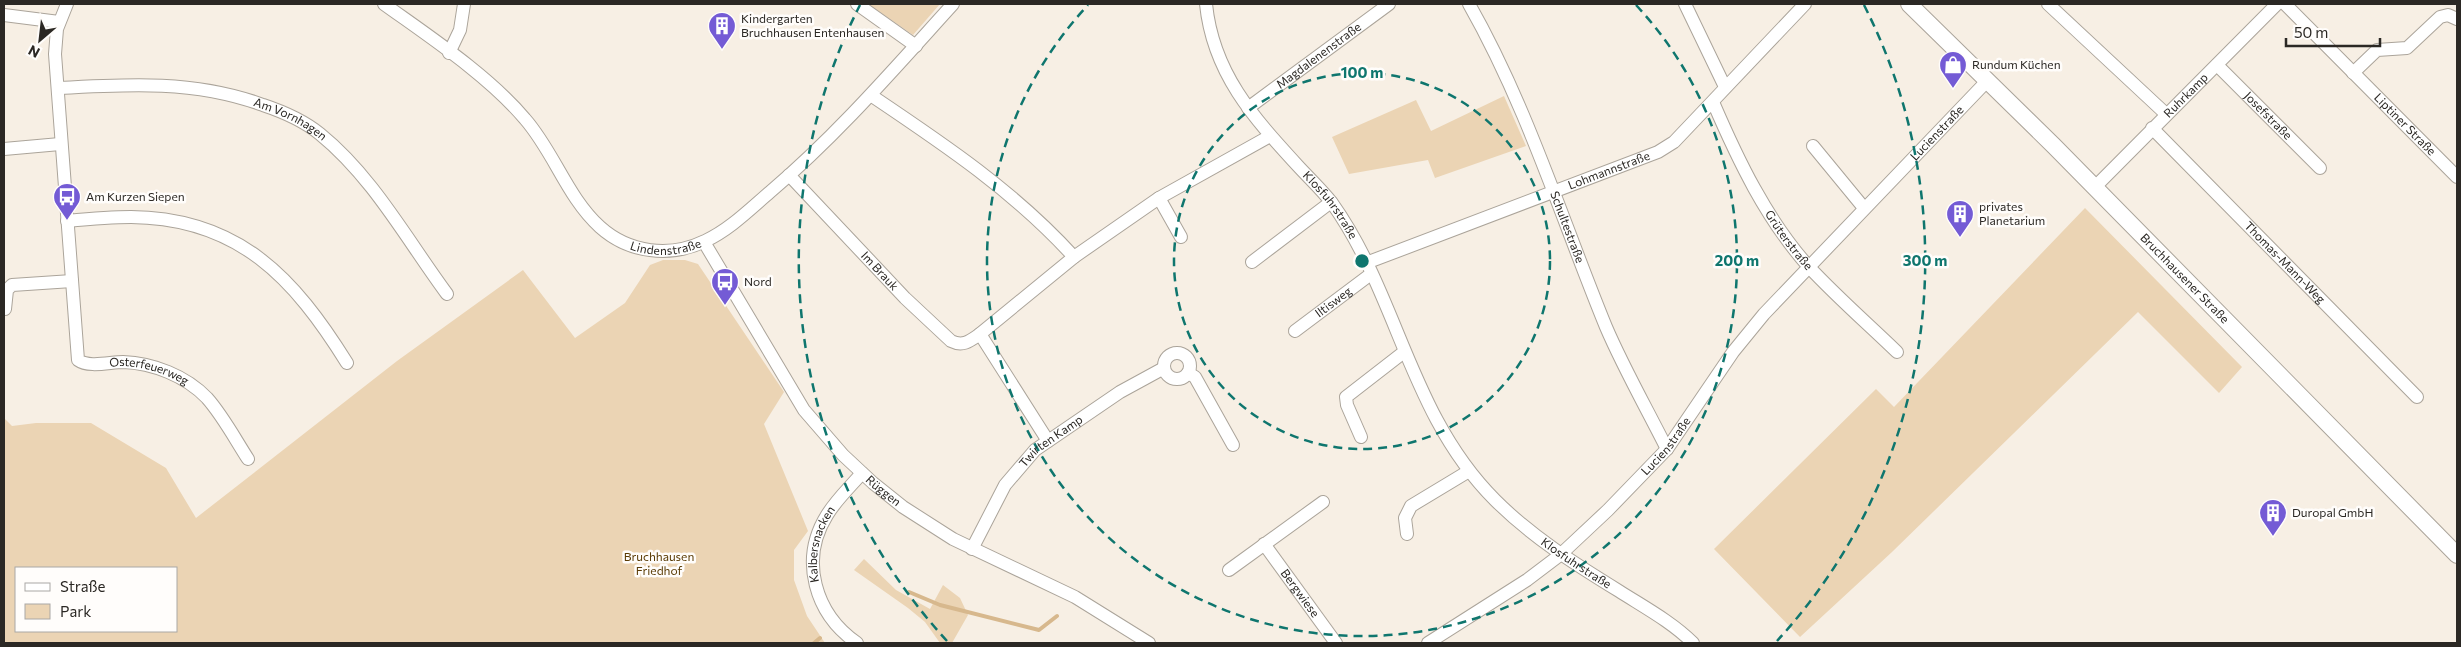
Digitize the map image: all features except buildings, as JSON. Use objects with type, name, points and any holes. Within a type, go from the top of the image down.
[{"type":"street","points":[[5,308],[6,290],[12,285],[72,287],[60,144],[55,44],[59,22],[67,4]]},
{"type":"street","name":"Lindenstraße","points":[[384,4],[497,91],[526,119],[576,198],[586,212],[605,231],[624,242],[654,251],[679,249],[704,242],[731,225],[789,175],[872,96],[953,4]]},
{"type":"street","points":[[449,53],[460,30],[464,4]]},
{"type":"street","points":[[857,4],[916,46]]},
{"type":"street","name":"Klosfuhrstraße","points":[[1206,4],[1211,34],[1217,54],[1230,83],[1270,136],[1331,202],[1368,268],[1438,425],[1460,461],[1494,500],[1524,528],[1560,555],[1676,627],[1693,643]]},
{"type":"street","name":"Magdalenenstraße","points":[[1248,108],[1389,4]]},
{"type":"street","name":"Schultestraße","points":[[1469,4],[1508,84],[1553,191],[1607,330],[1667,449]]},
{"type":"street","points":[[1685,4],[1726,87]]},
{"type":"street","name":"Lohmannstraße","points":[[1368,268],[1553,191],[1658,152],[1674,142],[1804,4]]},
{"type":"street","name":"Bruchhausener Straße","points":[[1909,4],[2094,186],[2457,555]]},
{"type":"street","points":[[2048,4],[2166,114]]},
{"type":"street","name":"Ruhrkamp","points":[[2094,186],[2277,4]]},
{"type":"street","name":"Liptiner Straße","points":[[2285,4],[2457,177]]},
{"type":"street","points":[[4,15],[59,22]]},
{"type":"street","points":[[2353,73],[2377,50],[2407,48],[2444,15],[2457,19]]},
{"type":"street","name":"Josefstraße","points":[[2217,65],[2320,168]]},
{"type":"street","name":"Lucienstraße","points":[[1428,643],[1527,580],[1560,555],[1667,449],[1733,352],[1809,266],[1988,80]]},
{"type":"street","name":"Am Vornhagen","points":[[58,88],[137,84],[189,87],[230,94],[299,120],[323,137],[355,169],[397,223],[446,294]]},
{"type":"street","points":[[872,96],[942,143],[1006,191],[1044,224],[1074,257]]},
{"type":"street","name":"Grüterstraße","points":[[1713,102],[1733,150],[1758,196],[1809,266],[1898,352]]},
{"type":"street","name":"Thomas-Mann-Weg","points":[[2152,128],[2417,397]]},
{"type":"street","name":"Im Brauk","points":[[789,175],[905,298],[951,341],[964,344],[980,334],[1074,257],[1159,198],[1270,136]]},
{"type":"street","points":[[4,148],[60,144]]},
{"type":"street","points":[[1813,146],[1864,208]]},
{"type":"street","points":[[1159,198],[1181,237]]},
{"type":"street","points":[[1252,262],[1331,202]]},
{"type":"street","points":[[66,221],[131,217],[173,221],[210,232],[238,245],[265,262],[291,285],[318,316],[347,363]]},
{"type":"street","name":"Rüggen","points":[[704,242],[804,410],[822,432],[862,473],[903,507],[972,548],[1075,597],[1149,643]]},
{"type":"street","name":"Iltisweg","points":[[1295,331],[1368,268]]},
{"type":"street","name":"Osterfeuerweg","points":[[72,287],[78,360],[84,364],[116,362],[143,364],[181,379],[207,399],[248,459]]},
{"type":"street","points":[[980,334],[1048,441]]},
{"type":"street","points":[[1361,437],[1347,404],[1346,397],[1404,352]]},
{"type":"street","points":[[1181,354],[1185,356],[1190,364],[1188,373],[1177,379],[1168,376],[1164,368],[1169,356],[1181,354]]},
{"type":"street","name":"Twirten Kamp","points":[[972,548],[1005,484],[1026,459],[1048,441],[1120,392],[1164,368]]},
{"type":"street","points":[[1188,373],[1195,378],[1233,445]]},
{"type":"street","points":[[1407,534],[1405,518],[1411,506],[1469,472]]},
{"type":"street","name":"Kalbersnacken","points":[[857,643],[836,626],[822,606],[815,584],[814,557],[817,537],[826,516],[862,473]]},
{"type":"street","points":[[1229,570],[1323,502]]},
{"type":"street","name":"Bergwiese","points":[[1264,544],[1336,643]]},
{"type":"green space","points":[[868,4],[940,4],[913,35]]},
{"type":"green space","points":[[1504,96],[1526,146],[1435,178],[1428,160],[1349,174],[1332,137],[1416,100],[1431,131]]},
{"type":"green space","points":[[2085,208],[2242,367],[2219,393],[2138,312],[1892,552],[1800,637],[1714,549],[1876,389],[1894,407]]},
{"type":"green space","name":"Bruchhausen Friedhof","points":[[663,260],[685,260],[698,264],[784,392],[764,424],[808,531],[794,550],[794,580],[807,616],[825,643],[4,643],[4,418],[12,426],[36,423],[91,423],[166,468],[196,518],[397,361],[523,270],[575,338],[625,303],[650,265]]},
{"type":"green space","points":[[864,559],[896,590],[930,609],[943,585],[960,598],[968,615],[952,643],[940,643],[925,622],[854,570]]},
{"type":"waterway","points":[[909,592],[940,605],[1039,630],[1057,616]]},
{"type":"waterway","points":[[814,643],[820,638]]},
{"type":"place","name":"Kindergarten Bruchhausen Entenhausen","points":[[722,50]]},
{"type":"place","name":"Rundum Küchen","points":[[1953,89]]},
{"type":"place","name":"Am Kurzen Siepen","points":[[67,221]]},
{"type":"place","name":"privates Planetarium","points":[[1960,238]]},
{"type":"place","name":"Nord","points":[[725,306]]},
{"type":"place","name":"Duropal GmbH","points":[[2273,537]]}]
